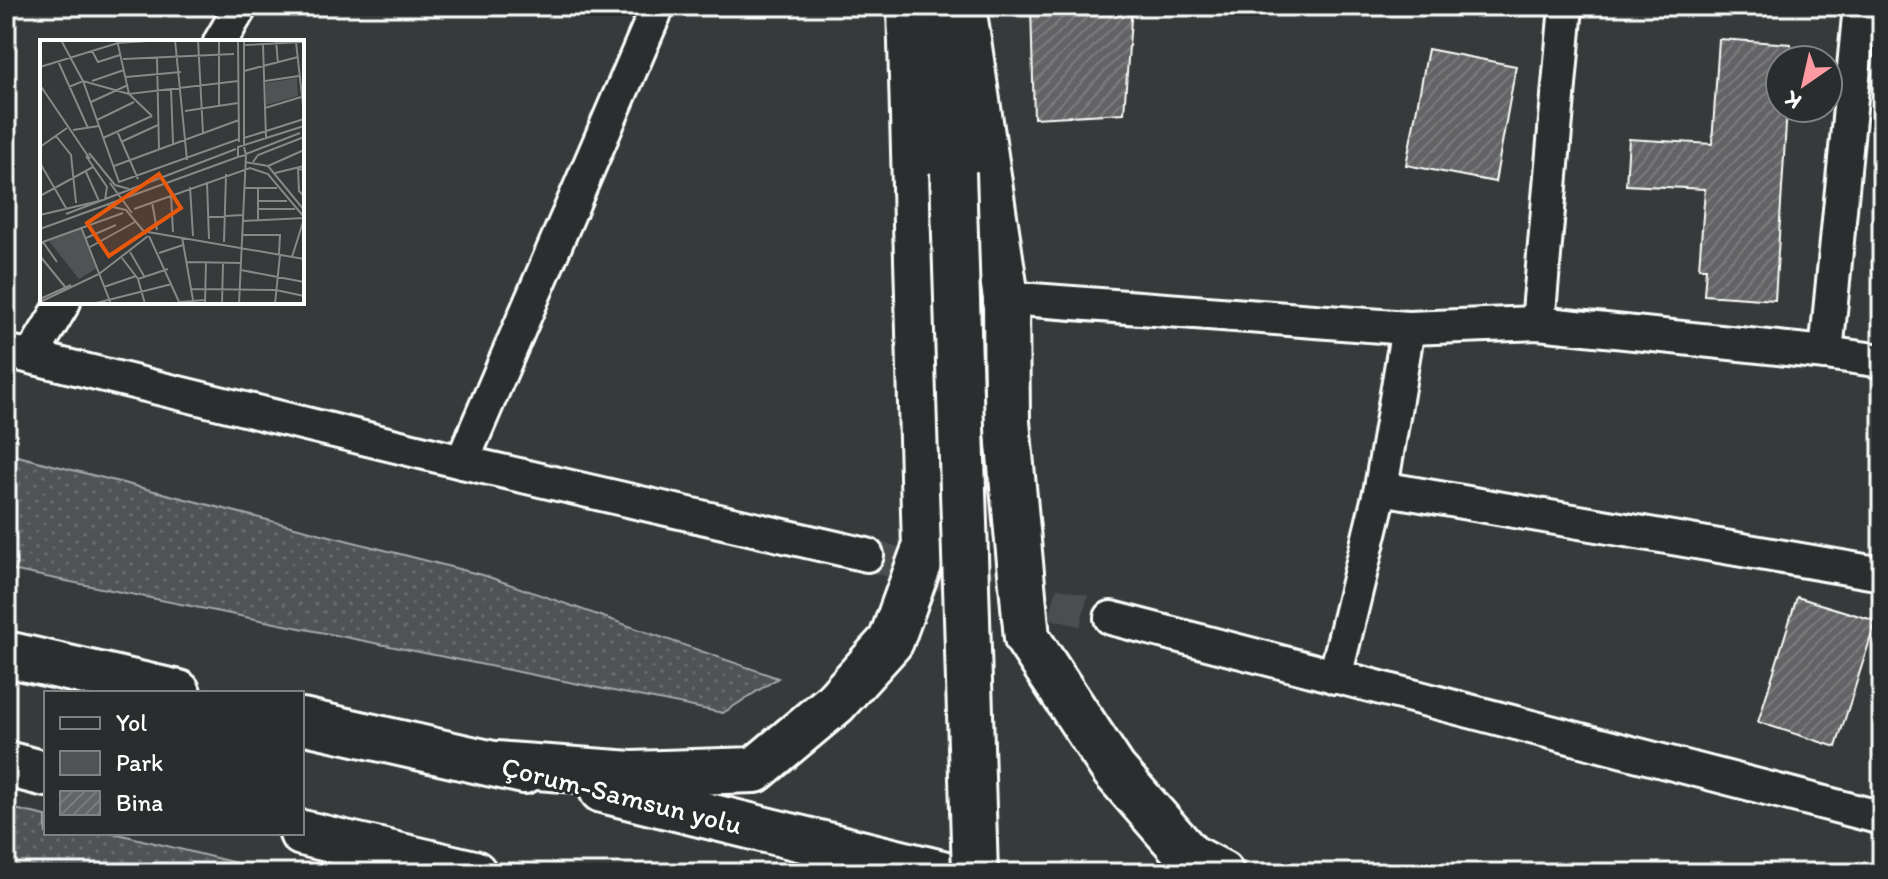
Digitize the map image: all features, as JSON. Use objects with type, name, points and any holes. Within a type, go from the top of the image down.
[{"type":"main road","points":[[496,764],[632,774],[755,770],[835,703],[891,641],[925,548],[910,6]]},
{"type":"main road","points":[[936,6],[953,172],[975,873]]},
{"type":"main road","points":[[963,6],[1006,298],[1007,422],[1027,638],[1114,770],[1189,856],[1221,873]]},
{"type":"main road","points":[[6,654],[169,691]]},
{"type":"main road","name":"Çorum-Samsun yolu","points":[[304,721],[496,764],[942,873]]},
{"type":"main road","points":[[6,764],[44,774]]},
{"type":"main road","points":[[304,833],[474,873]]},
{"type":"street","points":[[221,40],[241,6]]},
{"type":"street","points":[[462,462],[658,6]]},
{"type":"street","points":[[1538,323],[1566,6]]},
{"type":"street","points":[[1826,353],[1860,6]]},
{"type":"street","points":[[1006,298],[1408,328],[1538,323],[1882,361]]},
{"type":"street","points":[[62,304],[19,354],[462,462],[867,555]]},
{"type":"street","points":[[1335,677],[1381,488],[1408,328]]},
{"type":"street","points":[[1381,488],[1882,574]]},
{"type":"street","points":[[1111,618],[1882,818]]},
{"type":"green space","points":[[6,453],[486,576],[778,678],[723,713],[6,569]]},
{"type":"green space","points":[[6,807],[44,816],[44,835],[122,835],[277,873],[6,873]]},
{"type":"building","points":[[1031,6],[1132,6],[1124,113],[1034,118]]},
{"type":"building","points":[[1719,39],[1791,44],[1764,44],[1764,124],[1786,124],[1775,300],[1704,295],[1706,268],[1699,268],[1705,189],[1626,185],[1629,139],[1712,144]]},
{"type":"building","points":[[1428,49],[1516,66],[1495,182],[1406,165]]},
{"type":"building","points":[[1797,597],[1876,621],[1836,747],[1758,722]]},
{"type":"tunnel","points":[[867,555],[1111,618]]}]
